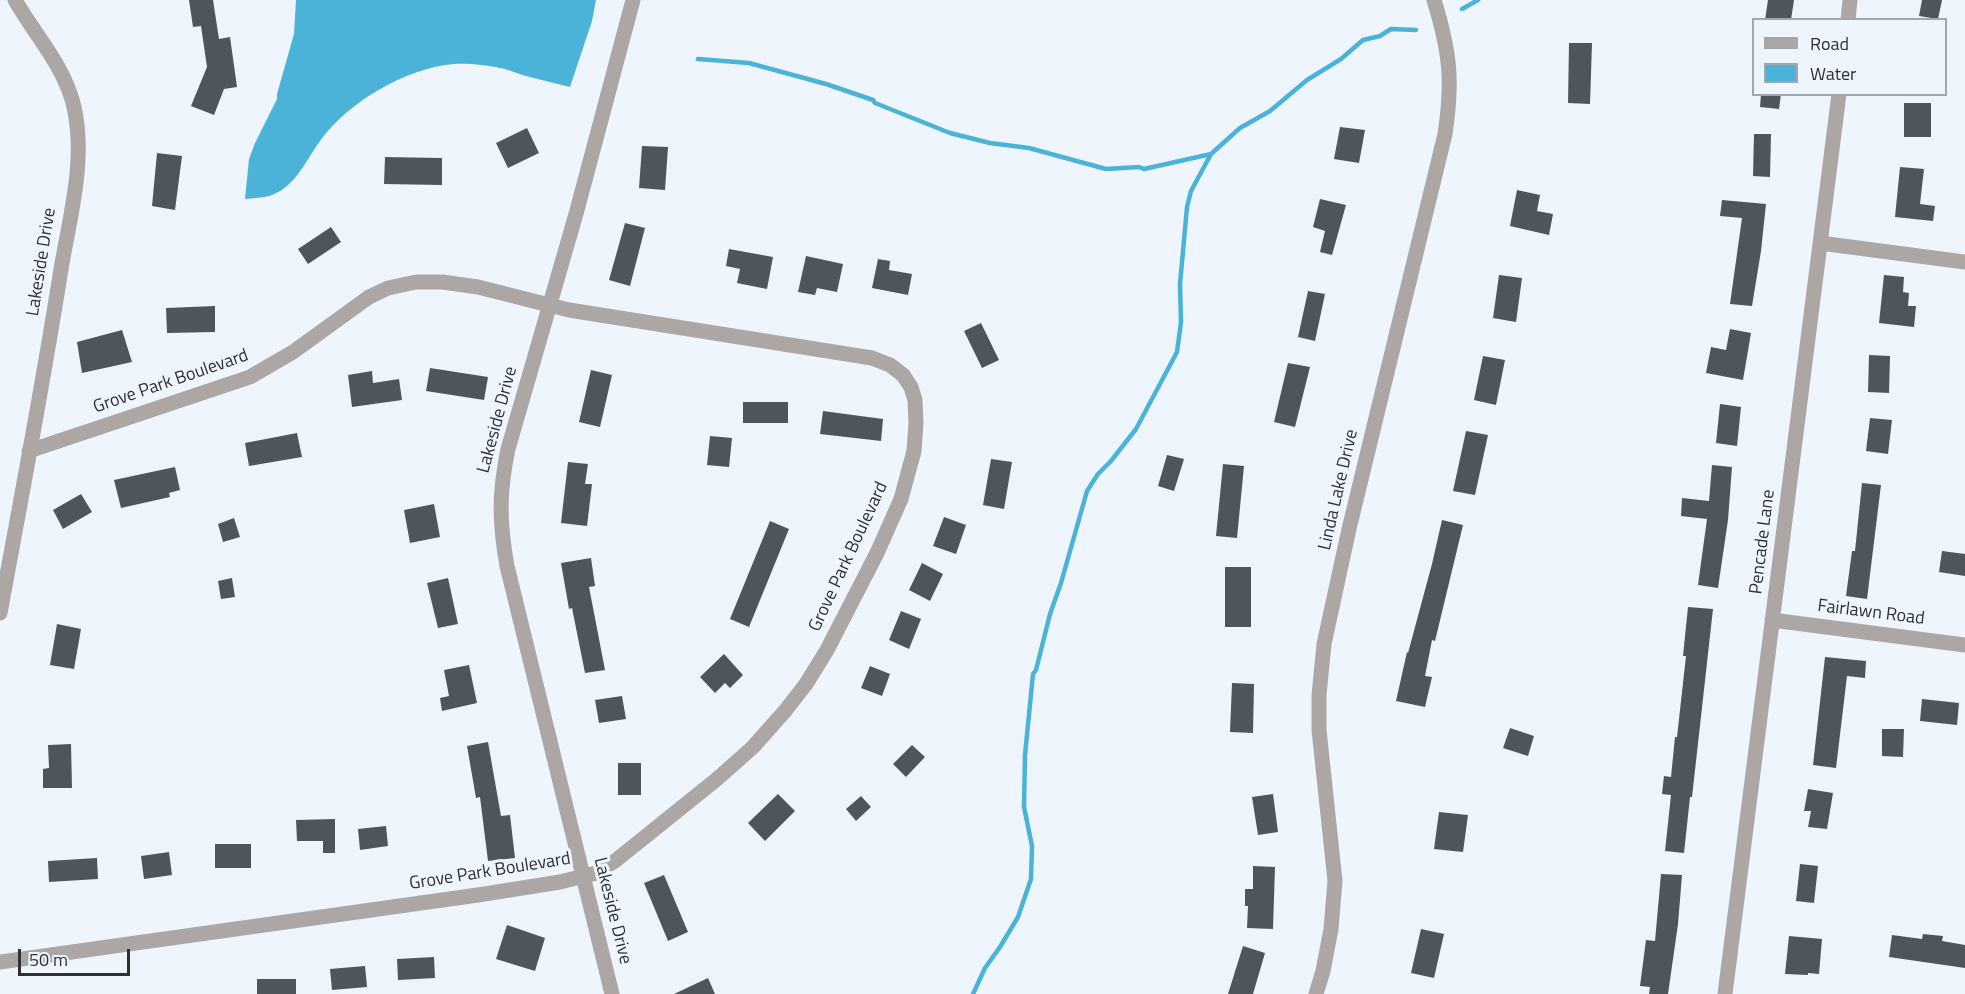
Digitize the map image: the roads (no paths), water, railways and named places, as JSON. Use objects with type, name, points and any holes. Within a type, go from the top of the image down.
[{"type":"street","name":"Lakeside Drive","points":[[0,613],[57,296],[78,166],[79,143],[74,105],[61,74],[15,0]]},
{"type":"street","name":"Lakeside Drive","points":[[612,994],[507,566],[500,505],[501,480],[508,449],[576,214],[633,0]]},
{"type":"street","name":"Linda Lake Drive","points":[[1316,994],[1331,929],[1335,881],[1319,730],[1319,695],[1324,644],[1352,518],[1445,135],[1450,96],[1449,57],[1434,0]]},
{"type":"street","points":[[1848,18],[1850,0]]},
{"type":"street","name":"Pencade Lane","points":[[1725,994],[1839,96]]},
{"type":"street","points":[[1820,243],[1965,262]]},
{"type":"street","name":"Grove Park Boulevard","points":[[0,962],[478,895],[596,873],[615,861],[753,747],[806,684],[877,553],[901,499],[914,451],[915,400],[911,387],[903,375],[890,365],[872,358],[643,322],[549,305],[478,287],[442,282],[416,282],[399,284],[369,297],[292,352],[250,377],[29,451]]},
{"type":"street","name":"Fairlawn Road","points":[[1772,620],[1965,645]]},
{"type":"water","points":[[296,0],[596,0],[592,21],[570,87],[503,69],[477,65],[454,64],[417,72],[380,89],[346,113],[320,141],[300,172],[280,191],[266,197],[245,199],[249,159],[277,99],[294,34]]},
{"type":"waterway","points":[[1462,9],[1478,0]]},
{"type":"waterway","points":[[973,994],[985,968],[1018,917],[1031,879],[1032,846],[1024,807],[1025,755],[1033,674],[1087,491],[1098,474],[1136,429],[1177,352],[1181,322],[1180,284],[1187,207],[1191,191],[1211,154],[1240,128],[1270,111],[1307,80],[1341,59],[1363,40],[1380,36],[1391,29],[1416,30]]},
{"type":"waterway","points":[[698,59],[749,63],[826,84],[873,100],[875,103],[950,133],[990,143],[1029,148],[1106,169],[1139,167],[1144,169],[1211,154]]}]
